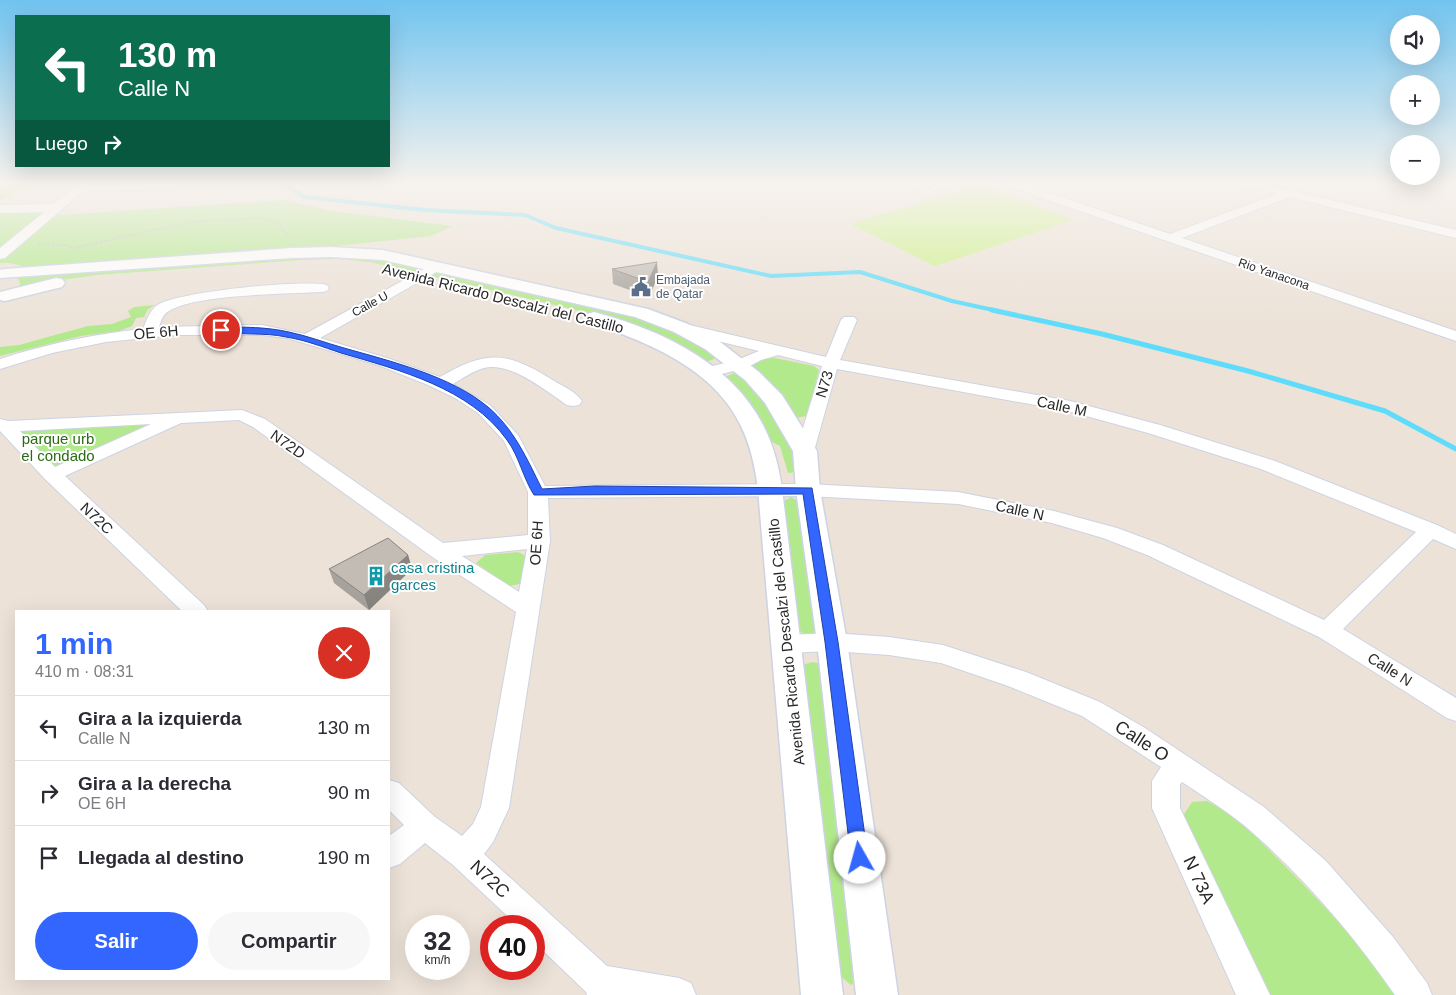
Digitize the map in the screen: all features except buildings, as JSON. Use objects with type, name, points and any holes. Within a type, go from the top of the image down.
[{"type":"street","points":[[2,279],[10,246],[31,228]]},
{"type":"street","name":"Rio Yanacona","points":[[1143,228],[1456,336]]},
{"type":"street","points":[[1171,238],[1196,228]]},
{"type":"street","points":[[1436,228],[1456,233]]},
{"type":"street","name":"Avenida Ricardo Descalzi del Castillo","points":[[2,279],[51,284],[84,279],[300,262],[333,261],[357,263],[427,272],[641,313],[681,328],[712,345],[740,365],[774,400],[805,451],[808,490],[832,642],[877,995]]},
{"type":"street","name":"Avenida Ricardo Descalzi del Castillo","points":[[427,272],[624,326],[690,359],[709,372],[732,395],[751,423],[763,452],[770,489],[822,995]]},
{"type":"street","name":"Calle U","points":[[306,340],[427,272]]},
{"type":"street","points":[[148,333],[160,310],[177,302],[228,294],[322,288]]},
{"type":"street","name":"N73","points":[[805,451],[831,363],[850,320]]},
{"type":"street","name":"Calle M","points":[[681,328],[831,363],[1070,406],[1154,429],[1268,465],[1456,542]]},
{"type":"street","name":"OE 6H","points":[[0,364],[76,342],[106,337],[175,330],[262,330],[289,334],[384,362],[440,384],[484,409],[512,439],[538,492],[539,541],[495,808],[483,833],[464,855]]},
{"type":"street","points":[[709,372],[740,365],[755,357],[775,351]]},
{"type":"street","points":[[440,384],[482,363],[502,361],[542,381],[573,401]]},
{"type":"street","name":"N72D","points":[[3,426],[184,416],[242,415],[259,423],[439,551],[528,608]]},
{"type":"street","points":[[52,475],[184,416]]},
{"type":"street","name":"N72C","points":[[3,426],[195,610]]},
{"type":"street","name":"Calle N","points":[[538,492],[595,490],[808,490],[958,498],[1054,517],[1110,533],[1155,550],[1327,631],[1456,711]]},
{"type":"street","points":[[1327,631],[1430,530]]},
{"type":"street","points":[[439,551],[539,541]]},
{"type":"street","name":"Calle O","points":[[786,644],[832,642],[889,646],[943,654],[1017,679],[1091,709],[1254,816],[1314,871],[1382,948],[1415,995]]},
{"type":"street","name":"N 73A","points":[[1179,765],[1166,781],[1166,808],[1252,995]]},
{"type":"street","name":"N72C","points":[[390,793],[425,826],[464,855],[600,990]]},
{"type":"street","points":[[390,853],[425,826]]},
{"type":"street","points":[[600,990],[679,995]]},
{"type":"path","points":[[10,246],[36,243],[66,245],[74,248],[161,228]]},
{"type":"path","points":[[281,228],[294,239]]},
{"type":"green space","points":[[0,228],[448,228],[431,236],[308,249],[28,267],[0,263]]},
{"type":"green space","points":[[859,228],[1048,228],[935,266]]},
{"type":"green space","points":[[290,255],[381,257],[429,268],[419,273],[369,262],[337,259],[303,260],[97,275],[54,281],[19,289],[20,282],[14,274]]},
{"type":"green space","points":[[440,271],[648,319],[682,333],[720,357],[706,362],[606,317],[431,276]]},
{"type":"green space","points":[[155,305],[148,309],[144,317],[136,318],[132,326],[119,331],[81,336],[0,356],[0,347],[19,345],[88,326],[112,324],[131,317],[128,311],[134,307]]},
{"type":"green space","points":[[764,358],[775,358],[814,366],[819,370],[807,416],[795,418],[752,368],[756,362]]},
{"type":"green space","points":[[739,371],[759,393],[776,417],[790,444],[798,472],[788,473],[780,446],[768,440],[725,377]]},
{"type":"green space","name":"parque urb el condado","points":[[184,416],[52,475],[6,427]]},
{"type":"green space","points":[[791,497],[801,503],[818,631],[807,636],[797,629],[782,502]]},
{"type":"green space","points":[[518,552],[526,556],[520,584],[508,586],[476,563],[485,555]]},
{"type":"green space","points":[[813,662],[826,665],[866,975],[851,985],[832,969],[802,665]]},
{"type":"green space","points":[[1207,801],[1229,814],[1249,831],[1301,882],[1358,945],[1397,995],[1270,995],[1183,816],[1192,802]]},
{"type":"waterway","points":[[558,228],[771,276],[860,272],[952,301],[998,311]]},
{"type":"waterway","points":[[992,310],[1102,334],[1248,371],[1385,411],[1456,449]]},
{"type":"place","name":"Embajada de Qatar","points":[[641,287]]},
{"type":"place","name":"casa cristina garces","points":[[376,576]]},
{"type":"route","points":[[221,330],[262,330],[289,334],[384,362],[434,381],[461,394],[484,409],[512,439],[538,492],[595,490],[808,490],[832,642],[860,858]]}]
